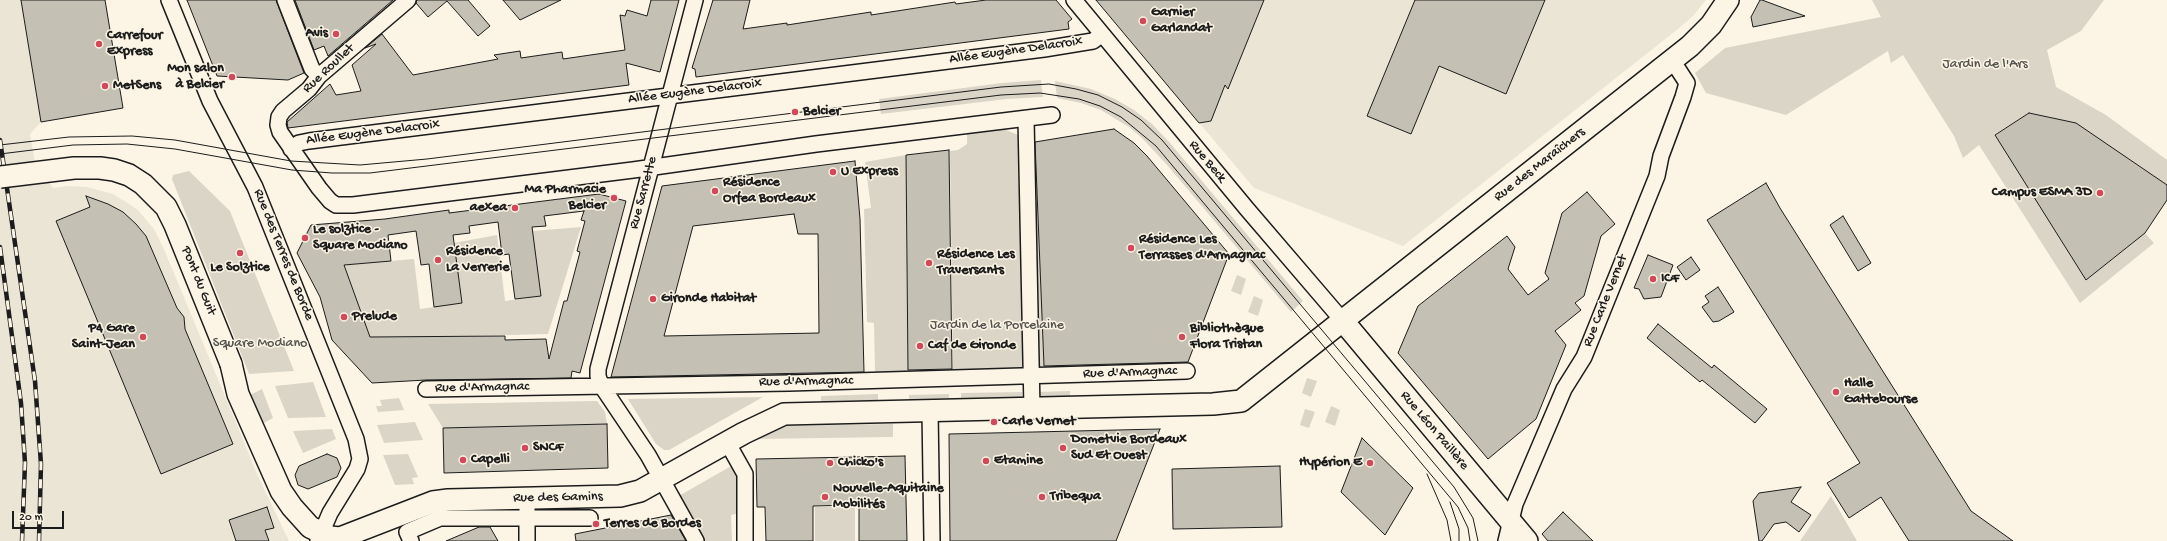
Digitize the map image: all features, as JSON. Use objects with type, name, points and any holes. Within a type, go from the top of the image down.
[{"type":"main road","name":"Rue des Maraîchers","points":[[1343,321],[1672,60],[1711,25],[1728,0]]},
{"type":"main road","name":"Pont du Guit","points":[[0,177],[74,168],[100,168],[114,170],[129,175],[143,184],[166,207],[175,225],[231,364],[238,394],[281,491],[304,521],[330,538]]},
{"type":"main road","points":[[930,410],[1224,404],[1241,400],[1343,321]]},
{"type":"main road","name":"Rue Léon Paillère","points":[[1343,321],[1509,532],[1527,541]]},
{"type":"main road","name":"Rue des Gamins","points":[[330,538],[433,502],[448,500],[526,508],[620,496],[640,491],[773,417],[784,414],[930,410]]},
{"type":"street","name":"Rue des Terres de Borde","points":[[169,0],[210,101],[255,187],[356,439],[360,459],[357,469],[330,513],[330,538]]},
{"type":"street","points":[[285,0],[312,69],[319,76]]},
{"type":"street","name":"Rue Roullet","points":[[291,149],[280,132],[278,125],[279,117],[283,111],[309,89],[319,76],[408,0]]},
{"type":"street","name":"Rue Sarrette","points":[[601,385],[598,376],[598,369],[695,0]]},
{"type":"street","name":"Rue Beck","points":[[1074,0],[1101,35],[1343,321]]},
{"type":"street","name":"Allée Eugène Delacroix","points":[[1052,115],[816,144],[650,168],[342,206],[330,201],[291,149],[299,143],[309,141],[1044,49],[1093,41],[1101,35]]},
{"type":"street","name":"Rue Carle Vernet","points":[[1509,532],[1515,504],[1564,389],[1584,357],[1657,176],[1661,156],[1687,83],[1672,60]]},
{"type":"street","points":[[1026,119],[1032,408]]},
{"type":"street","name":"Rue d'Armagnac","points":[[426,389],[1031,377],[1186,371]]},
{"type":"street","points":[[601,385],[648,456],[696,541]]},
{"type":"street","points":[[930,410],[932,541]]},
{"type":"street","points":[[727,442],[745,474],[745,541]]},
{"type":"street","points":[[409,536],[440,518],[526,508],[590,518]]},
{"type":"street","points":[[526,508],[527,541]]},
{"type":"shaded area","points":[[0,0],[21,0],[41,122],[30,134],[35,163],[53,188],[68,186],[87,187],[113,194],[137,209],[154,229],[164,249],[258,476],[289,541],[0,541]]},
{"type":"shaded area","points":[[1096,0],[1706,0],[1692,17],[1678,29],[1403,246],[1254,188]]},
{"type":"green space","name":"Jardin de l'Ars","points":[[1872,0],[2104,0],[2081,31],[2047,50],[2056,87],[2106,115],[2167,160],[2167,185],[2029,113],[1995,134],[2086,280],[2145,233],[2154,243],[2080,303],[1979,145],[1963,158],[1954,136],[1903,55],[1891,63],[1888,51],[1786,115],[1706,93],[1695,73],[1725,48],[1881,17]]},
{"type":"green space","points":[[1041,80],[1043,97],[1007,99],[881,114],[879,99],[1002,83]]},
{"type":"green space","points":[[1055,81],[1091,89],[1115,99],[1134,110],[1152,124],[1170,143],[1303,301],[1291,312],[1168,166],[1142,138],[1129,127],[1101,110],[1081,103],[1057,98]]},
{"type":"green space","name":"Jardin de la Porcelaine","points":[[999,127],[1035,142],[1044,371],[953,370],[950,151],[958,150],[967,144],[967,131]]},
{"type":"green space","points":[[906,155],[908,371],[875,372],[874,323],[867,322],[864,209],[871,208],[865,162]]},
{"type":"green space","name":"Square Modiano","points":[[189,171],[230,211],[294,371],[249,374],[172,179],[173,175]]},
{"type":"green space","points":[[581,227],[548,334],[370,337],[344,265],[414,259],[420,309],[462,303],[454,243],[497,235],[505,301],[540,296],[532,231]]},
{"type":"green space","points":[[1237,275],[1246,279],[1241,295],[1231,291]]},
{"type":"green space","points":[[1254,296],[1263,300],[1258,316],[1248,312]]},
{"type":"green space","points":[[1307,378],[1317,381],[1311,397],[1302,393]]},
{"type":"green space","points":[[313,382],[326,417],[288,418],[275,386]]},
{"type":"green space","points":[[262,389],[273,418],[260,425],[246,397]]},
{"type":"green space","points":[[1070,391],[1070,396],[1040,397],[1039,392]]},
{"type":"green space","points":[[1022,392],[1022,397],[961,398],[961,393]]},
{"type":"green space","points":[[878,394],[878,400],[821,401],[821,396]]},
{"type":"green space","points":[[949,394],[949,398],[909,399],[909,395]]},
{"type":"green space","points":[[763,397],[669,450],[664,450],[656,444],[628,399]]},
{"type":"green space","points":[[399,398],[404,410],[378,412],[376,406],[382,406],[380,400]]},
{"type":"green space","points":[[597,401],[605,412],[607,424],[443,428],[428,404]]},
{"type":"green space","points":[[1331,406],[1340,410],[1335,426],[1325,422]]},
{"type":"green space","points":[[1305,409],[1315,412],[1309,428],[1300,425]]},
{"type":"green space","points":[[415,422],[423,440],[384,443],[377,425]]},
{"type":"green space","points":[[893,424],[893,437],[753,439],[782,426]]},
{"type":"green space","points":[[332,429],[336,439],[303,453],[293,431]]},
{"type":"green space","points":[[408,454],[418,477],[412,478],[414,484],[395,485],[383,455]]},
{"type":"green space","points":[[733,465],[736,470],[736,514],[731,515],[732,541],[703,541],[677,497]]},
{"type":"green space","points":[[1831,496],[1857,541],[1800,541]]},
{"type":"green space","points":[[815,507],[855,507],[855,541],[815,541]]},
{"type":"building","points":[[21,0],[105,0],[123,108],[41,122]]},
{"type":"building","points":[[187,0],[276,0],[304,73],[288,80],[217,76]]},
{"type":"building","name":"Avis","points":[[295,0],[393,0],[328,56],[324,46],[314,50]]},
{"type":"building","points":[[417,0],[468,0],[490,26],[478,36],[447,1],[428,17],[416,3]]},
{"type":"building","points":[[503,0],[561,0],[520,20]]},
{"type":"building","points":[[651,0],[679,0],[660,72],[626,63],[629,85],[288,128],[287,122],[330,84],[336,95],[361,91],[352,65],[376,44],[365,48],[382,34],[413,75],[498,59],[494,55],[520,51],[521,58],[562,52],[563,59],[625,50],[620,15],[625,16],[627,10],[647,16]]},
{"type":"building","points":[[713,0],[750,0],[743,29],[787,23],[787,25],[871,12],[871,15],[955,2],[956,4],[986,0],[1056,0],[1072,19],[1068,22],[1069,29],[696,77],[695,69],[692,68]]},
{"type":"building","points":[[1096,0],[1264,0],[1228,89],[1225,85],[1211,121],[1199,123]]},
{"type":"building","points":[[1415,0],[1545,0],[1506,94],[1439,66],[1411,134],[1367,116]]},
{"type":"building","points":[[1760,0],[1805,16],[1753,27],[1751,17]]},
{"type":"building","name":"Campus ESMA 3D","points":[[2029,113],[2076,123],[2167,185],[2167,200],[2145,233],[2086,280],[1995,135]]},
{"type":"building","name":"Résidence Les Terrasses d'Armagnac","points":[[1114,129],[1134,143],[1147,156],[1229,254],[1188,362],[1044,366],[1035,142]]},
{"type":"building","name":"Résidence Les Traversants","points":[[949,150],[952,369],[908,370],[906,155]]},
{"type":"building","points":[[855,161],[860,219],[864,372],[611,377],[662,186]],"holes":[[[794,214],[798,234],[818,234],[819,333],[664,336],[693,226]]]},
{"type":"building","points":[[1766,183],[1780,208],[1971,511],[2013,541],[1909,541],[1881,497],[1849,518],[1827,483],[1860,463],[1707,220]]},
{"type":"building","points":[[1587,192],[1615,224],[1601,236],[1584,296],[1575,303],[1581,310],[1555,331],[1566,345],[1536,419],[1488,459],[1398,353],[1418,306],[1507,236],[1515,247],[1508,269],[1528,295],[1549,279],[1545,273],[1562,213]]},
{"type":"building","points":[[599,194],[626,201],[580,373],[572,371],[571,378],[426,380],[372,383],[332,340],[320,297],[297,253],[311,225],[385,219],[449,210],[449,213]],"holes":[[[584,211],[581,220],[585,221],[577,251],[580,252],[567,301],[564,301],[549,359],[546,339],[505,340],[505,336],[370,337],[344,265],[391,261],[388,235],[416,231],[421,265],[429,264],[434,307],[462,303],[453,235],[470,233],[469,226],[498,222],[502,255],[509,254],[515,299],[541,296],[532,227],[546,226],[544,216]]]},
{"type":"building","name":"P4 Gare Saint-Jean","points":[[86,196],[108,204],[123,212],[146,236],[177,308],[184,317],[185,329],[233,444],[161,474],[56,221],[90,207]]},
{"type":"building","points":[[1843,216],[1871,263],[1858,271],[1830,225]]},
{"type":"building","name":"ICF","points":[[1648,255],[1673,265],[1661,297],[1644,299],[1639,289],[1634,288]]},
{"type":"building","points":[[1691,257],[1700,270],[1686,280],[1677,267]]},
{"type":"building","points":[[1718,287],[1734,312],[1719,321],[1713,322],[1702,307],[1709,302],[1705,296]]},
{"type":"building","points":[[1658,324],[1712,368],[1714,365],[1767,409],[1755,423],[1702,380],[1700,382],[1647,338]]},
{"type":"building","points":[[607,424],[608,468],[444,473],[443,428]]},
{"type":"building","name":"Tribequa","points":[[1160,429],[1116,541],[950,541],[949,434]]},
{"type":"building","name":"Hypérion E","points":[[1362,438],[1413,488],[1385,535],[1341,492]]},
{"type":"building","points":[[327,454],[337,458],[341,468],[337,477],[308,489],[298,485],[295,475],[299,466]]},
{"type":"building","points":[[905,456],[907,541],[859,541],[859,505],[813,506],[813,541],[766,541],[765,507],[757,507],[756,459]]},
{"type":"building","points":[[1280,466],[1282,527],[1173,529],[1172,469]]},
{"type":"building","points":[[1801,487],[1791,502],[1811,515],[1799,532],[1786,522],[1774,524],[1762,541],[1759,541],[1753,501],[1759,493]]},
{"type":"building","points":[[267,507],[274,528],[265,530],[269,541],[236,541],[229,520]]},
{"type":"building","points":[[1563,512],[1593,541],[1548,541],[1542,534]]},
{"type":"building","points":[[671,515],[686,541],[576,541],[575,534]]},
{"type":"building","points":[[479,527],[490,527],[498,541],[446,541]]},
{"type":"tram line","points":[[0,145],[69,137],[132,136],[175,140],[291,161],[360,165],[427,159],[1001,87],[1049,84],[1076,89],[1098,95],[1122,107],[1141,120],[1162,140],[1454,487],[1473,518],[1478,541]]},
{"type":"tram line","points":[[0,154],[73,145],[127,144],[175,149],[292,170],[332,173],[370,173],[1001,95],[1040,93],[1079,99],[1100,106],[1121,117],[1156,146],[1458,507],[1468,528],[1470,541]]},
{"type":"tram line","points":[[1427,474],[1447,520],[1451,541]]},
{"type":"tram line","points":[[1450,502],[1459,529],[1459,541]]},
{"type":"railway","points":[[0,140],[35,381],[41,464],[39,541]]},
{"type":"railway","points":[[0,247],[21,403],[25,463],[22,541]]},
{"type":"place","name":"Garnier Garlandat","points":[[1143,21]]},
{"type":"place","name":"Avis","points":[[336,34]]},
{"type":"place","name":"Carrefour Express","points":[[99,44]]},
{"type":"place","name":"Mon salon à Belcier","points":[[232,77]]},
{"type":"place","name":"MetSens","points":[[105,86]]},
{"type":"place","name":"Belcier","points":[[795,112]]},
{"type":"place","name":"U Express","points":[[833,172]]},
{"type":"place","name":"Résidence Orfea Bordeaux","points":[[715,191]]},
{"type":"place","name":"Campus ESMA 3D","points":[[2100,193]]},
{"type":"place","name":"Ma Pharmacie Belcier","points":[[614,198]]},
{"type":"place","name":"aexea","points":[[515,208]]},
{"type":"place","name":"Le solztice - Square Modiano","points":[[305,238]]},
{"type":"place","name":"Résidence Les Terrasses d'Armagnac","points":[[1131,248]]},
{"type":"place","name":"Le Solztice","points":[[240,253]]},
{"type":"place","name":"Résidence La Verrerie","points":[[438,260]]},
{"type":"place","name":"Résidence Les Traversants","points":[[929,263]]},
{"type":"place","name":"ICF","points":[[1653,279]]},
{"type":"place","name":"Gironde Habitat","points":[[653,299]]},
{"type":"place","name":"Prelude","points":[[344,317]]},
{"type":"place","name":"P4 Gare Saint-Jean","points":[[143,337]]},
{"type":"place","name":"Bibliothèque Flora Tristan","points":[[1182,337]]},
{"type":"place","name":"Caf de Gironde","points":[[920,346]]},
{"type":"place","name":"Halle Gattebourse","points":[[1836,392]]},
{"type":"place","name":"Carle Vernet","points":[[994,422]]},
{"type":"place","name":"SNCF","points":[[525,448]]},
{"type":"place","name":"Dometvie Bordeaux Sud Et Ouest","points":[[1063,448]]},
{"type":"place","name":"Capelli","points":[[463,460]]},
{"type":"place","name":"Etamine","points":[[986,461]]},
{"type":"place","name":"Chicko's","points":[[830,463]]},
{"type":"place","name":"Hypérion E","points":[[1370,463]]},
{"type":"place","name":"Nouvelle-Aquitaine Mobilités","points":[[825,497]]},
{"type":"place","name":"Tribequa","points":[[1042,497]]},
{"type":"place","name":"Terres de Bordes","points":[[596,524]]}]
